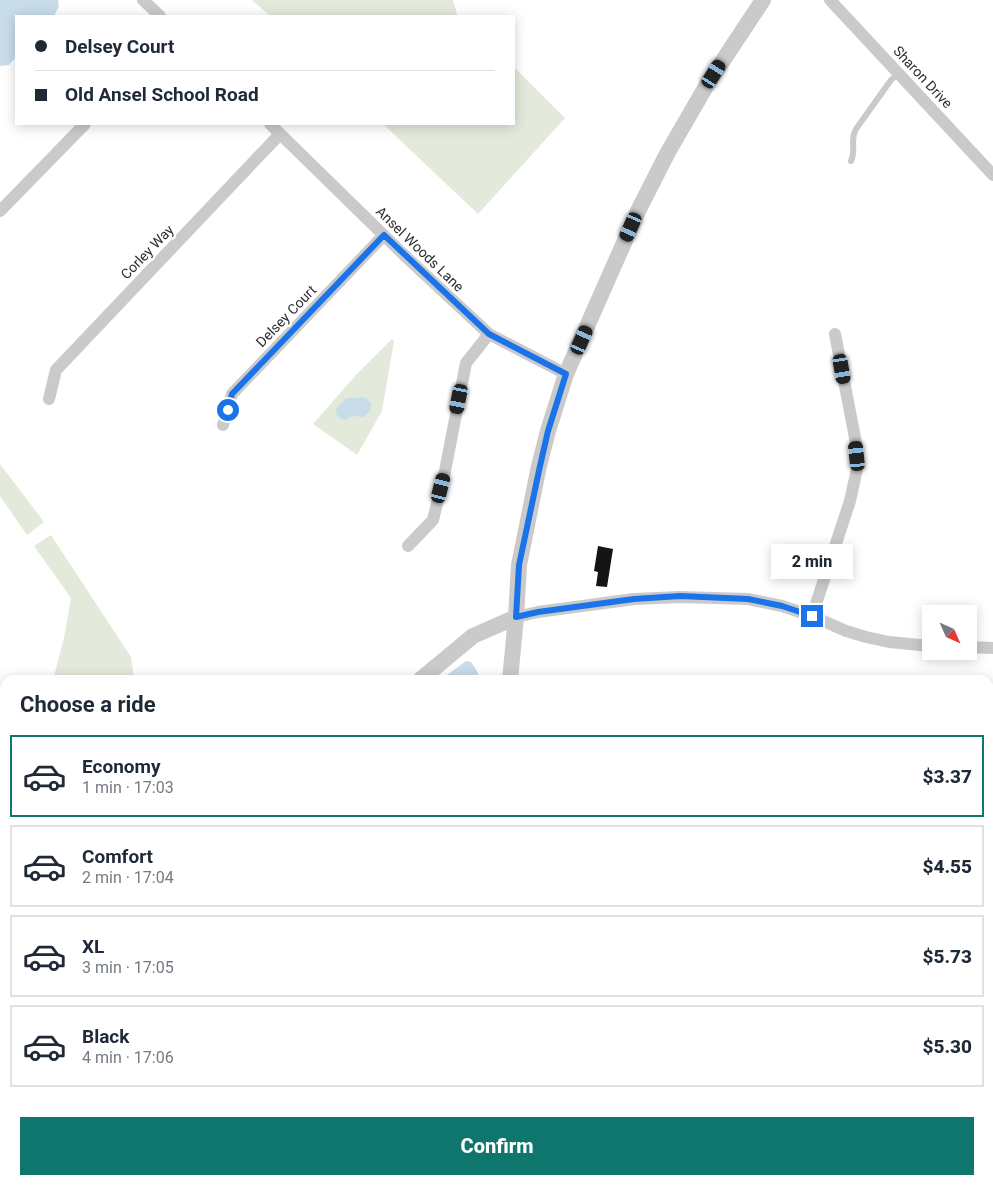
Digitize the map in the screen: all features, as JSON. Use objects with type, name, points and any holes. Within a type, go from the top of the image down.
[{"type":"street","points":[[143,0],[159,15]]},
{"type":"street","points":[[510,675],[519,565],[548,431],[566,374],[638,211],[668,152],[708,82],[763,0]]},
{"type":"street","name":"Sharon Drive","points":[[830,0],[993,175]]},
{"type":"street","points":[[0,211],[84,125]]},
{"type":"street","name":"Ansel Woods Lane","points":[[271,125],[489,334],[566,374]]},
{"type":"street","name":"Corley Way","points":[[49,399],[56,370],[280,134]]},
{"type":"street","name":"Delsey Court","points":[[223,424],[232,394],[384,235]]},
{"type":"street","points":[[408,546],[433,520],[445,471],[466,363],[489,334]]},
{"type":"street","points":[[812,616],[850,501],[857,469],[856,443],[835,334]]},
{"type":"street","points":[[426,675],[473,636],[516,617],[538,612],[634,599],[680,596],[748,599],[782,606],[866,637],[889,642],[922,645]]},
{"type":"street","points":[[978,647],[993,648]]},
{"type":"lane","points":[[851,161],[854,154],[853,135],[891,80],[899,73]]},
{"type":"green space","points":[[252,0],[453,0],[458,15],[269,15]]},
{"type":"green space","points":[[515,68],[565,118],[478,214],[384,125],[515,125]]},
{"type":"green space","points":[[392,339],[394,341],[382,411],[357,455],[313,424],[356,375]]},
{"type":"green space","points":[[0,464],[44,522],[27,535],[0,496]]},
{"type":"green space","points":[[51,535],[131,657],[134,675],[54,675],[64,638],[71,598],[34,546]]},
{"type":"water","points":[[0,0],[58,0],[59,6],[54,15],[15,15],[15,58],[9,65],[0,66]]},
{"type":"water","points":[[366,398],[371,403],[370,411],[364,417],[352,416],[345,420],[338,417],[336,408],[345,399]]},
{"type":"water","points":[[466,661],[471,662],[478,675],[447,675]]},
{"type":"building","points":[[598,546],[613,549],[607,587],[596,586],[598,572],[594,571]]},
{"type":"route","points":[[228,410],[232,394],[384,235],[489,334],[566,374],[548,431],[519,565],[516,617],[538,612],[634,599],[680,596],[764,601],[812,616]]}]
